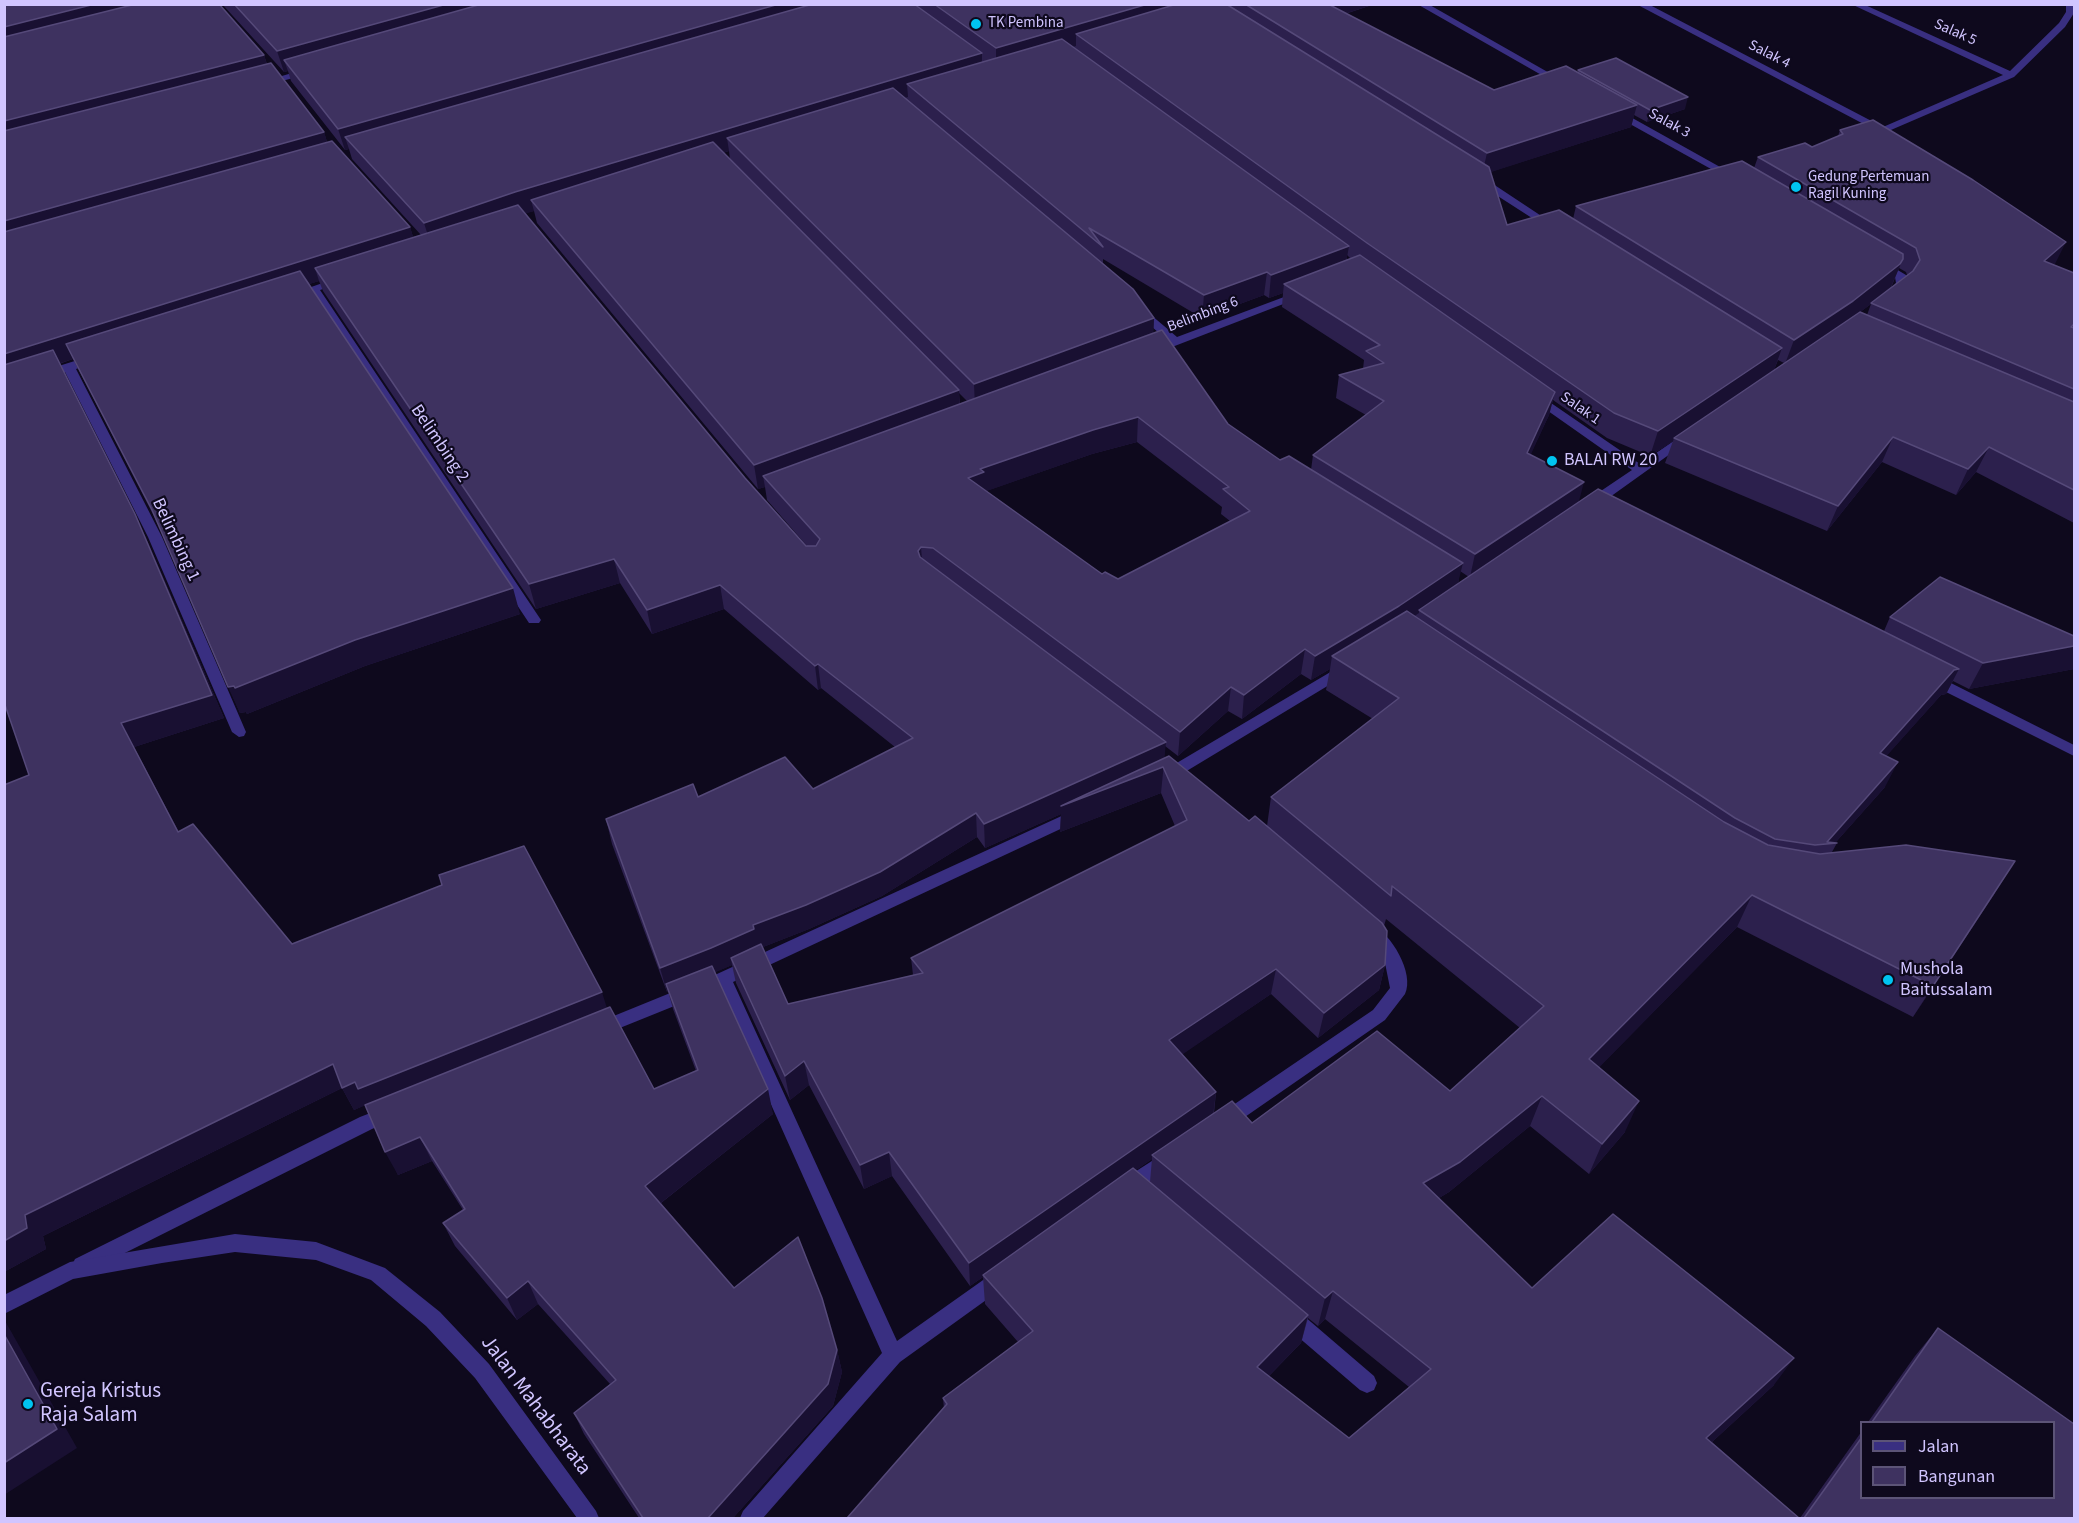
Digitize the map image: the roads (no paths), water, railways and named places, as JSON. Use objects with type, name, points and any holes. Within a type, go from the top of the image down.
[{"type":"street","points":[[1420,4],[1574,89]]},
{"type":"street","name":"Salak 4","points":[[1640,4],[1884,131]]},
{"type":"street","name":"Salak 5","points":[[1855,4],[2010,75]]},
{"type":"street","points":[[1861,139],[2010,75],[2061,25],[2071,12],[2070,4]]},
{"type":"street","points":[[258,85],[314,69]]},
{"type":"street","name":"Salak 3","points":[[1604,106],[1737,179],[1747,180]]},
{"type":"street","points":[[1473,176],[1563,233]]},
{"type":"street","points":[[1869,256],[1900,274],[1902,283],[1897,292],[1881,304]]},
{"type":"street","points":[[280,300],[355,275]]},
{"type":"street","name":"Belimbing 6","points":[[1144,353],[1315,288]]},
{"type":"street","name":"Belimbing 2","points":[[313,289],[534,620]]},
{"type":"street","points":[[1131,303],[1176,342]]},
{"type":"street","points":[[4,387],[102,356]]},
{"type":"street","name":"Belimbing 1","points":[[69,367],[155,537],[239,732]]},
{"type":"street","name":"Salak 1","points":[[1523,387],[1640,470]]},
{"type":"street","points":[[1591,509],[1640,470],[1698,431]]},
{"type":"street","points":[[1147,783],[1175,764],[1360,659]]},
{"type":"street","points":[[1917,670],[2074,750]]},
{"type":"street","points":[[1175,764],[1198,783]]},
{"type":"street","points":[[582,1036],[723,979],[1093,808]]},
{"type":"street","points":[[1211,1130],[1379,1015],[1399,989],[1396,962],[1384,942],[1357,920]]},
{"type":"street","points":[[723,979],[893,1355]]},
{"type":"street","points":[[70,1271],[366,1124],[410,1106]]},
{"type":"street","points":[[1113,1198],[1181,1150]]},
{"type":"street","points":[[1132,1184],[1150,1199]]},
{"type":"street","name":"Jalan Mahabharata","points":[[4,1305],[70,1271],[162,1254],[235,1243],[316,1251],[378,1274],[434,1319],[482,1371],[589,1518]]},
{"type":"street","points":[[750,1518],[893,1355],[1017,1266]]},
{"type":"street","points":[[1276,1306],[1367,1383]]},
{"type":"place","name":"TK Pembina","points":[[976,24]]},
{"type":"place","name":"Gedung Pertemuan Ragil Kuning","points":[[1796,187]]},
{"type":"place","name":"BALAI RW 20","points":[[1552,461]]},
{"type":"place","name":"Mushola Baitussalam","points":[[1888,980]]},
{"type":"place","name":"Gereja Kristus Raja Salam","points":[[28,1404]]}]
